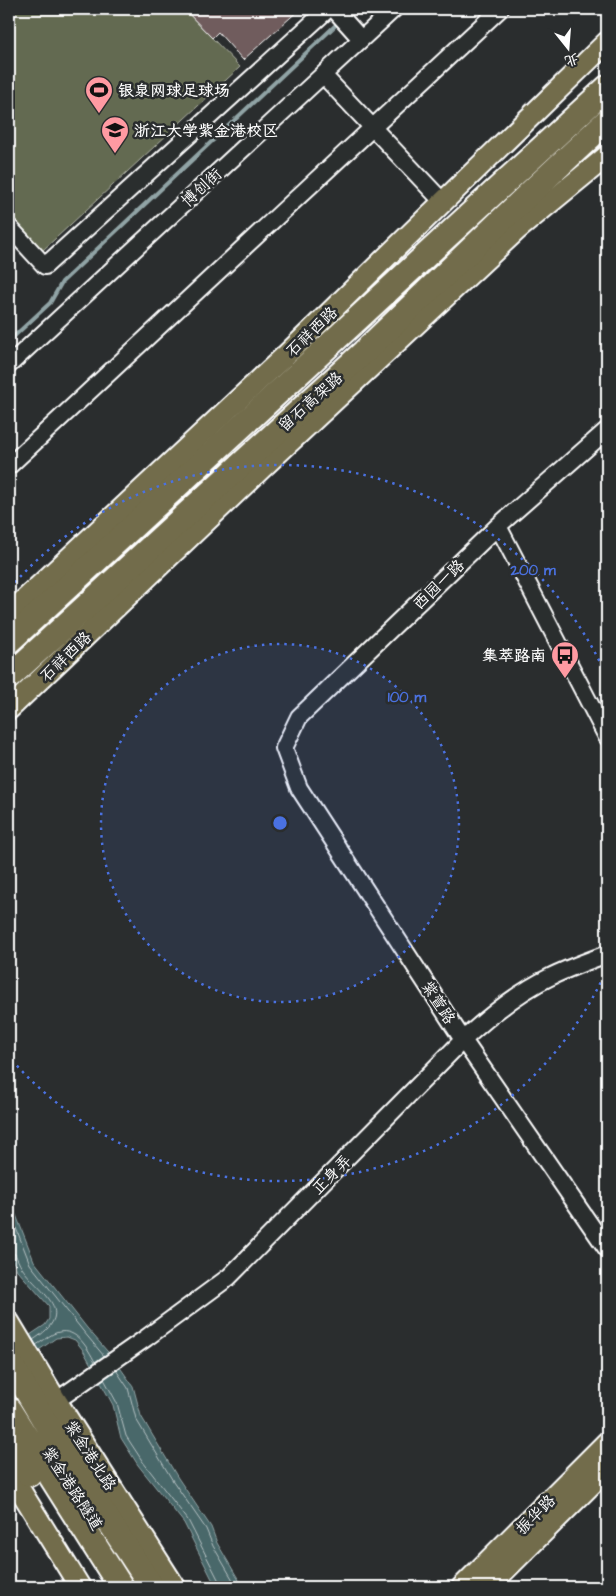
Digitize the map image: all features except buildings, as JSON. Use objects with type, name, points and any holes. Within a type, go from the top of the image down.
[{"type":"highway","points":[[525,165],[548,124],[607,68]]},
{"type":"highway","name":"留石高架路","points":[[9,640],[607,88]]},
{"type":"highway","name":"留石高架路","points":[[9,677],[364,352],[607,121]]},
{"type":"highway","points":[[533,190],[607,139]]},
{"type":"highway","points":[[9,1361],[54,1437],[152,1587]]},
{"type":"highway","name":"紫金港路隧道","points":[[9,1389],[136,1587]]},
{"type":"highway","points":[[9,1410],[102,1587]]},
{"type":"highway","name":"紫金港路隧道","points":[[9,1430],[108,1587]]},
{"type":"highway","points":[[9,1443],[58,1503],[121,1587]]},
{"type":"main road","name":"石祥西路","points":[[9,614],[288,354],[607,42]]},
{"type":"main road","name":"石祥西路","points":[[9,709],[262,468],[518,229],[607,156]]},
{"type":"main road","name":"紫金港北路","points":[[9,1322],[56,1401],[175,1587]]},
{"type":"main road","name":"振华路","points":[[462,1587],[607,1442]]},
{"type":"main road","name":"振华路","points":[[488,1587],[607,1469]]},
{"type":"main road","points":[[9,1472],[80,1587]]},
{"type":"street","name":"博创街","points":[[9,365],[323,75],[359,37],[394,9]]},
{"type":"street","points":[[9,466],[500,9]]},
{"type":"street","points":[[9,227],[45,266],[333,10],[359,37]]},
{"type":"street","points":[[323,75],[442,202]]},
{"type":"street","name":"西园一路","points":[[284,748],[299,717],[498,526],[607,430]]},
{"type":"street","points":[[498,526],[607,737]]},
{"type":"street","name":"紫萱路","points":[[284,748],[299,788],[463,1040],[607,1249]]},
{"type":"street","name":"正身弄","points":[[56,1401],[229,1277],[484,1021],[550,977],[607,954]]},
{"type":"green space","name":"银泉网球足球场","points":[[9,9],[184,9],[240,67],[42,251],[9,215]]},
{"type":"water","points":[[9,1197],[34,1261],[114,1359],[133,1386],[141,1416],[178,1478],[211,1527],[217,1543],[243,1587],[216,1587],[184,1523],[138,1465],[121,1438],[113,1405],[83,1350],[75,1340],[67,1337],[56,1338],[9,1371],[9,1349],[45,1325],[49,1319],[49,1306],[17,1270],[9,1252]]},
{"type":"waterway","points":[[346,16],[353,9]]},
{"type":"waterway","points":[[9,341],[50,303],[62,282],[339,22]]},
{"type":"place","name":"银泉网球足球场","points":[[99,114]]},
{"type":"place","name":"浙江大学紫金港校区","points":[[115,154]]},
{"type":"place","name":"集萃路南","points":[[565,679]]}]
